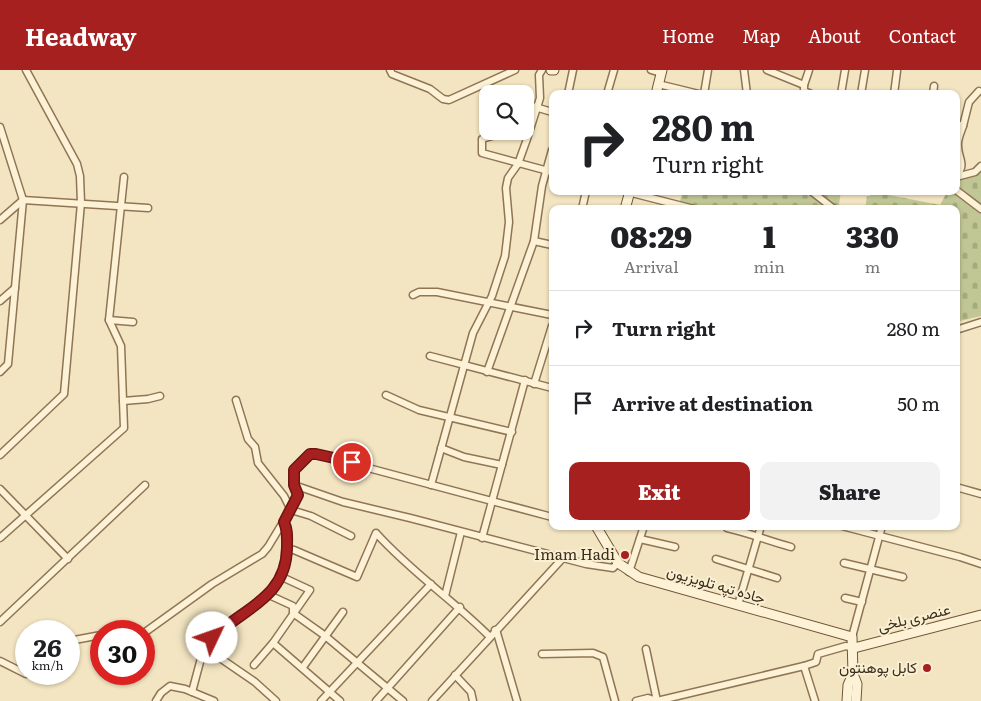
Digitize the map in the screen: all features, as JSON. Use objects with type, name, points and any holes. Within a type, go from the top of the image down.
[{"type":"street","points":[[0,454],[64,394],[81,203],[77,164],[26,70]]},
{"type":"street","points":[[390,70],[392,74],[430,90],[443,99],[449,100],[515,70]]},
{"type":"street","points":[[431,485],[448,417],[473,332],[488,302],[505,256],[509,222],[506,188],[508,178],[518,164],[540,98],[539,75],[542,70]]},
{"type":"street","points":[[569,90],[573,70]]},
{"type":"street","points":[[608,90],[614,70]]},
{"type":"street","points":[[651,70],[662,72],[657,90]]},
{"type":"street","points":[[705,90],[708,70]]},
{"type":"street","points":[[744,70],[746,90]]},
{"type":"street","points":[[767,70],[804,85]]},
{"type":"street","points":[[804,90],[810,70]]},
{"type":"street","points":[[842,90],[845,70]]},
{"type":"street","points":[[862,90],[865,70]]},
{"type":"street","points":[[895,90],[897,71]]},
{"type":"street","points":[[658,84],[683,90]]},
{"type":"street","points":[[933,90],[934,86]]},
{"type":"street","points":[[960,125],[968,102],[979,91]]},
{"type":"street","points":[[534,106],[549,111]]},
{"type":"street","points":[[0,127],[22,200],[8,364],[0,372]]},
{"type":"street","points":[[482,140],[482,153],[549,171],[542,186],[534,242],[487,372]]},
{"type":"street","points":[[960,152],[962,159],[960,170]]},
{"type":"street","points":[[960,175],[974,172],[981,166]]},
{"type":"street","points":[[0,538],[124,428],[121,346],[109,320],[124,177]]},
{"type":"street","points":[[960,193],[981,209]]},
{"type":"street","points":[[640,195],[678,205]]},
{"type":"street","points":[[816,195],[829,205]]},
{"type":"street","points":[[0,220],[22,200],[148,208]]},
{"type":"street","points":[[534,242],[549,244]]},
{"type":"street","points":[[0,301],[15,288]]},
{"type":"street","points":[[412,295],[420,292],[437,292],[549,314]]},
{"type":"street","points":[[109,320],[133,322]]},
{"type":"street","points":[[960,329],[981,322]]},
{"type":"street","points":[[534,384],[549,336]]},
{"type":"street","points":[[430,356],[549,387]]},
{"type":"street","points":[[482,538],[525,380]]},
{"type":"street","points":[[386,395],[419,410],[512,432]]},
{"type":"street","points":[[123,401],[160,396]]},
{"type":"street","points":[[236,400],[248,439],[255,447],[258,464],[284,496],[291,510],[311,516],[351,536]]},
{"type":"street","points":[[440,448],[464,457],[502,465]]},
{"type":"street","points":[[155,625],[212,584],[262,554],[284,522],[298,495],[294,485],[294,470],[310,454],[365,465],[431,485],[492,499],[549,516]]},
{"type":"street","points":[[0,622],[145,485]]},
{"type":"street","points":[[294,485],[343,502],[562,558],[613,568],[618,563]]},
{"type":"street","points":[[960,488],[981,494]]},
{"type":"street","points":[[0,489],[68,559]]},
{"type":"street","points":[[192,692],[204,647],[227,625],[269,595],[282,577],[288,530],[284,522]]},
{"type":"street","name":"جاده تپه تلویزیون","points":[[598,530],[618,563],[639,577],[852,637]]},
{"type":"street","points":[[629,572],[643,530]]},
{"type":"street","points":[[736,530],[759,535],[763,540],[791,547]]},
{"type":"street","points":[[738,606],[761,530]]},
{"type":"street","points":[[857,530],[981,564]]},
{"type":"street","points":[[847,701],[848,685],[853,674],[854,648],[852,637],[881,530]]},
{"type":"street","points":[[445,596],[461,532]]},
{"type":"street","points":[[287,549],[294,550],[357,577],[376,533],[389,547],[460,607],[489,636]]},
{"type":"street","points":[[640,539],[676,547]]},
{"type":"street","points":[[432,701],[489,636],[562,558]]},
{"type":"street","points":[[716,559],[777,578]]},
{"type":"street","points":[[844,563],[903,577]]},
{"type":"street","points":[[254,665],[273,643],[310,590],[282,577]]},
{"type":"street","points":[[321,701],[431,584]]},
{"type":"street","points":[[269,595],[293,606],[293,613]]},
{"type":"street","points":[[845,598],[862,602]]},
{"type":"street","points":[[376,701],[460,607]]},
{"type":"street","points":[[303,667],[327,637],[343,612]]},
{"type":"street","points":[[293,613],[327,637],[387,690],[403,701]]},
{"type":"street","name":"عنصری بلخی","points":[[854,648],[981,615]]},
{"type":"street","points":[[495,630],[517,701]]},
{"type":"street","points":[[273,643],[340,701]]},
{"type":"street","points":[[636,701],[648,698],[657,701],[804,666],[816,662],[818,654],[846,646],[854,648]]},
{"type":"street","points":[[204,647],[255,682],[276,701]]},
{"type":"street","points":[[646,649],[657,701]]},
{"type":"street","points":[[542,654],[593,653],[602,657],[615,701]]},
{"type":"street","points":[[0,661],[15,668]]},
{"type":"street","points":[[804,666],[815,701]]},
{"type":"street","points":[[853,674],[857,684],[856,701]]},
{"type":"street","points":[[455,675],[471,692],[473,701]]},
{"type":"street","points":[[156,701],[160,693],[170,686],[214,701]]},
{"type":"green space","points":[[981,167],[981,316],[960,321],[960,205],[940,205],[945,195],[960,195],[960,175]]},
{"type":"green space","points":[[682,195],[840,195],[840,205],[679,204]]},
{"type":"green space","points":[[889,195],[940,205],[866,205],[867,196]]},
{"type":"place","name":"Imam Hadi","points":[[625,555]]},
{"type":"place","name":"کابل پوهنتون","points":[[927,668]]},
{"type":"route","points":[[212,638],[261,599],[269,595],[282,577],[287,556],[288,537],[288,530],[284,522],[298,495],[294,485],[294,470],[310,454],[352,462]]}]
